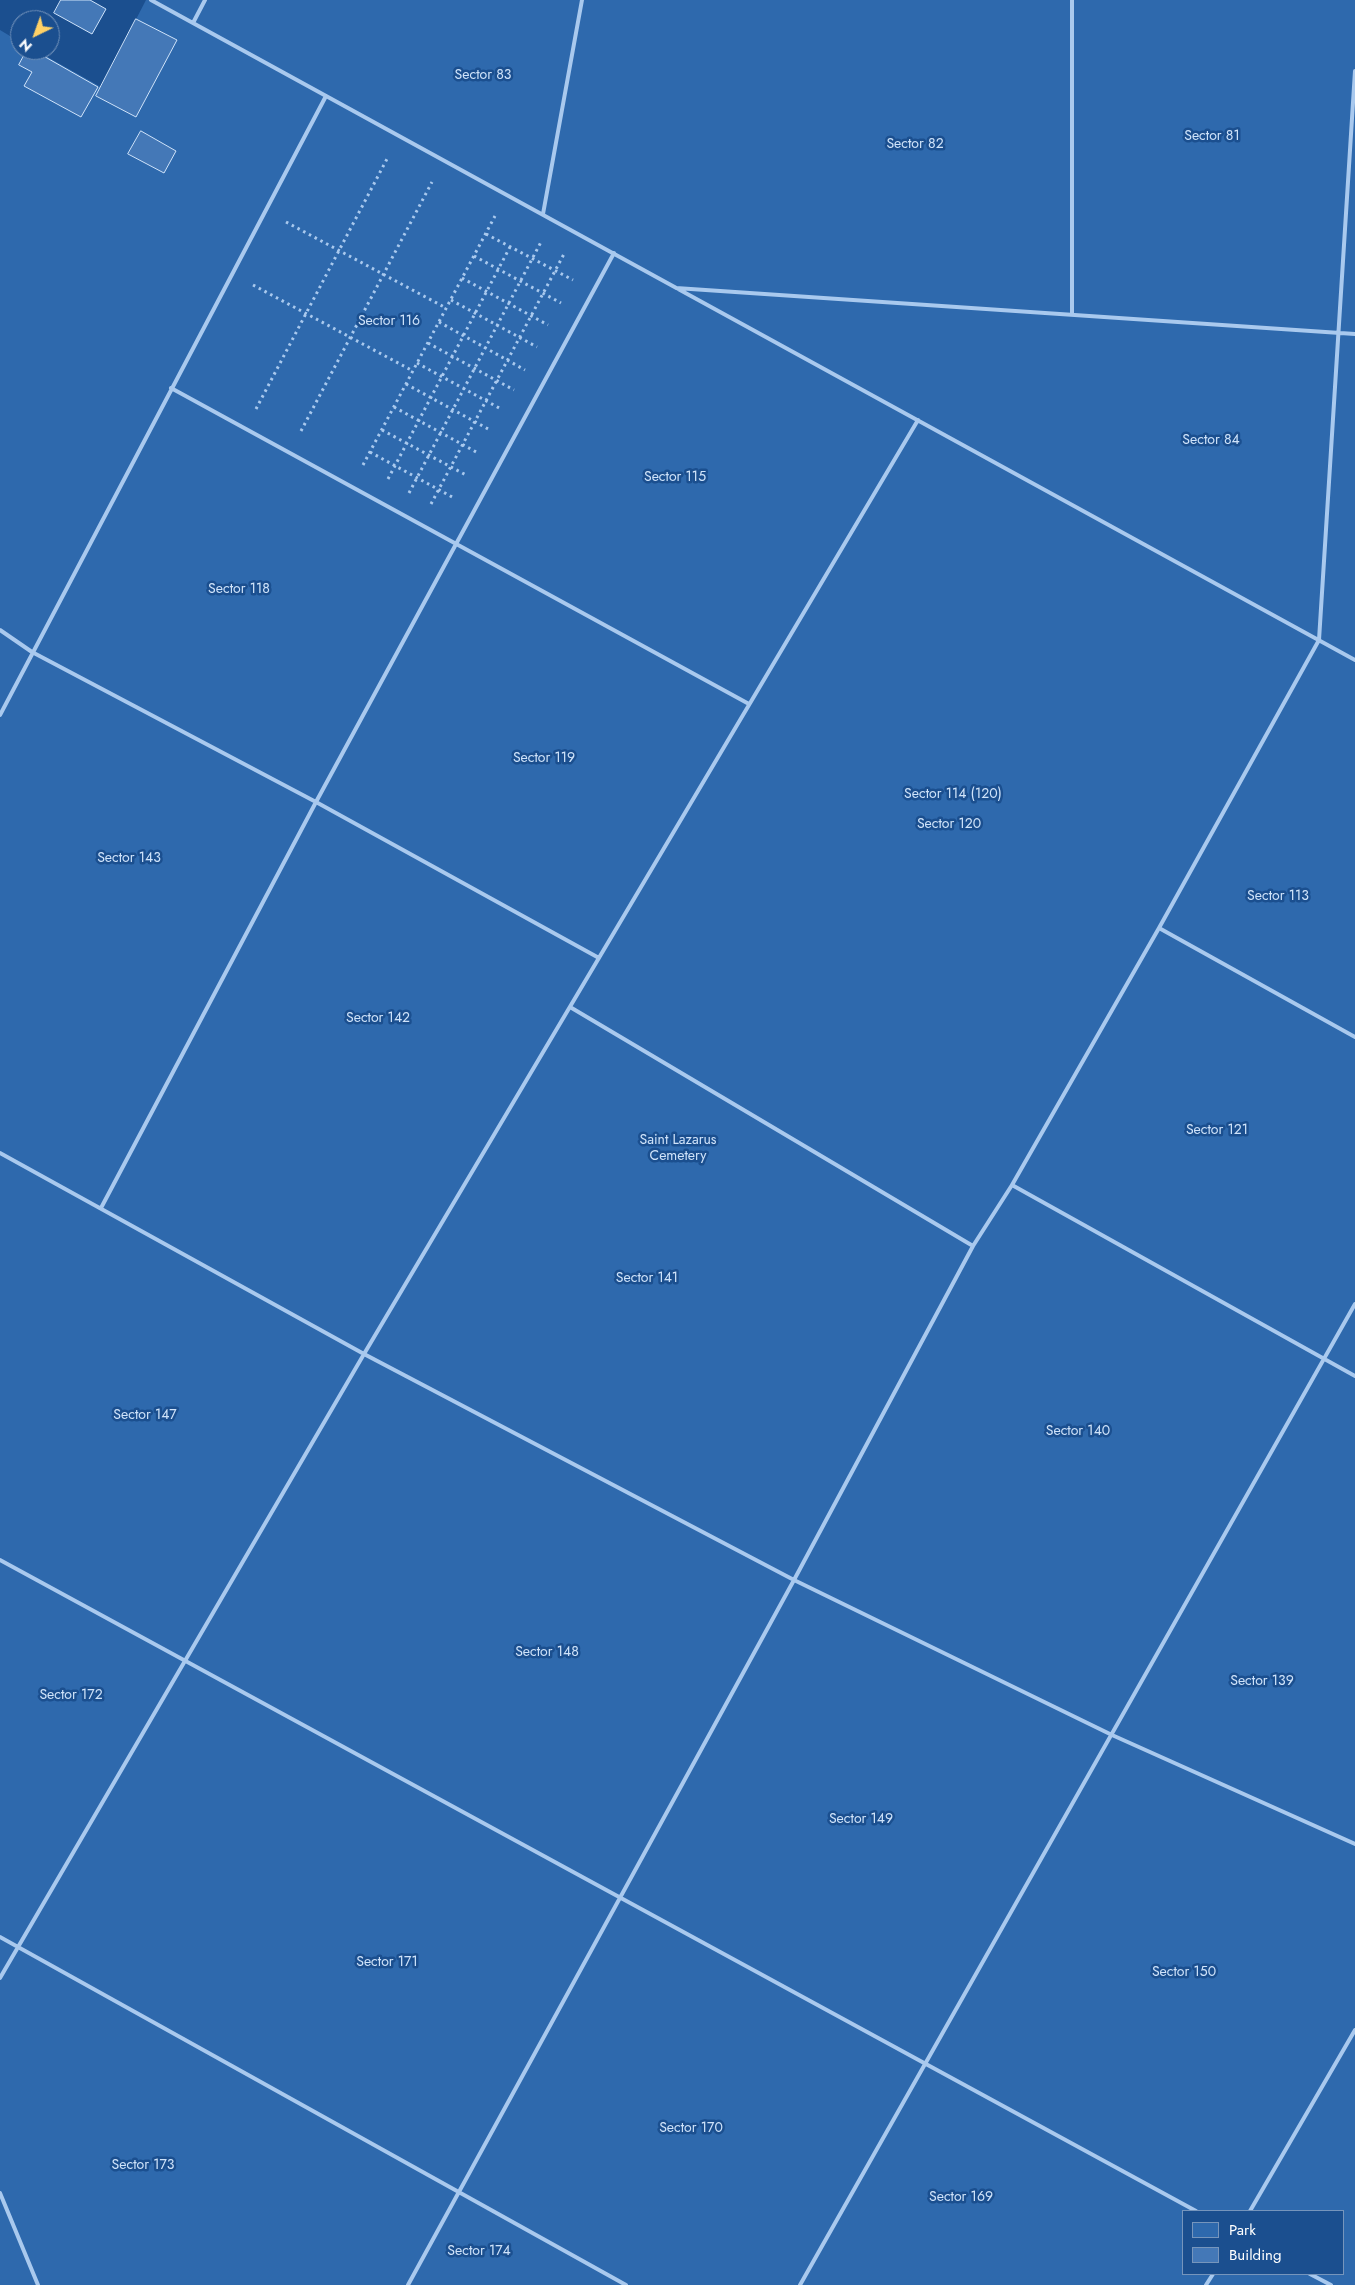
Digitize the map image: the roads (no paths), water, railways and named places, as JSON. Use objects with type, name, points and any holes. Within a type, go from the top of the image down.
[{"type":"lane","points":[[151,0],[1355,660]]},
{"type":"lane","points":[[193,23],[205,0]]},
{"type":"lane","points":[[543,214],[582,0]]},
{"type":"lane","points":[[1072,0],[1072,313]]},
{"type":"lane","points":[[408,2285],[794,1580],[973,1246],[1012,1185],[1159,928],[1319,640],[1355,71]]},
{"type":"lane","points":[[0,715],[326,96]]},
{"type":"lane","points":[[102,1208],[316,802],[614,253]]},
{"type":"lane","points":[[673,287],[1355,334]]},
{"type":"lane","points":[[172,388],[749,704]]},
{"type":"lane","points":[[0,1978],[364,1354],[918,420]]},
{"type":"lane","points":[[0,630],[32,652],[316,802],[599,958]]},
{"type":"lane","points":[[1159,928],[1355,1037]]},
{"type":"lane","points":[[570,1007],[973,1246]]},
{"type":"lane","points":[[0,1153],[364,1354],[794,1580],[1112,1735],[1355,1844]]},
{"type":"lane","points":[[1012,1185],[1355,1376]]},
{"type":"lane","points":[[800,2285],[1355,1304]]},
{"type":"lane","points":[[0,1560],[1194,2210]]},
{"type":"lane","points":[[0,1937],[19,1945],[626,2285]]},
{"type":"lane","points":[[1251,2210],[1355,2030]]},
{"type":"lane","points":[[0,2193],[38,2285]]},
{"type":"lane","points":[[1312,2275],[1331,2285]]},
{"type":"park label","name":"Sector 83","points":[[483,76]]},
{"type":"park label","name":"Sector 81","points":[[1212,137]]},
{"type":"park label","name":"Sector 82","points":[[915,145]]},
{"type":"park label","name":"Sector 116","points":[[389,322]]},
{"type":"park label","name":"Sector 84","points":[[1211,441]]},
{"type":"park label","name":"Sector 115","points":[[675,478]]},
{"type":"park label","name":"Sector 118","points":[[239,590]]},
{"type":"park label","name":"Sector 119","points":[[544,759]]},
{"type":"park label","name":"Sector 114 (120)","points":[[953,795]]},
{"type":"park label","name":"Sector 120","points":[[949,825]]},
{"type":"park label","name":"Sector 143","points":[[129,859]]},
{"type":"park label","name":"Sector 113","points":[[1278,897]]},
{"type":"park label","name":"Sector 142","points":[[378,1019]]},
{"type":"park label","name":"Sector 121","points":[[1217,1131]]},
{"type":"park label","name":"Saint Lazarus Cemetery","points":[[678,1150]]},
{"type":"park label","name":"Sector 141","points":[[647,1279]]},
{"type":"park label","name":"Sector 147","points":[[145,1416]]},
{"type":"park label","name":"Sector 140","points":[[1078,1432]]},
{"type":"park label","name":"Sector 148","points":[[547,1653]]},
{"type":"park label","name":"Sector 139","points":[[1262,1682]]},
{"type":"park label","name":"Sector 172","points":[[71,1696]]},
{"type":"park label","name":"Sector 149","points":[[861,1820]]},
{"type":"park label","name":"Sector 171","points":[[387,1963]]},
{"type":"park label","name":"Sector 150","points":[[1184,1973]]},
{"type":"park label","name":"Sector 170","points":[[691,2129]]},
{"type":"park label","name":"Sector 173","points":[[143,2166]]},
{"type":"park label","name":"Sector 169","points":[[961,2198]]},
{"type":"park label","name":"Sector 174","points":[[479,2252]]}]
